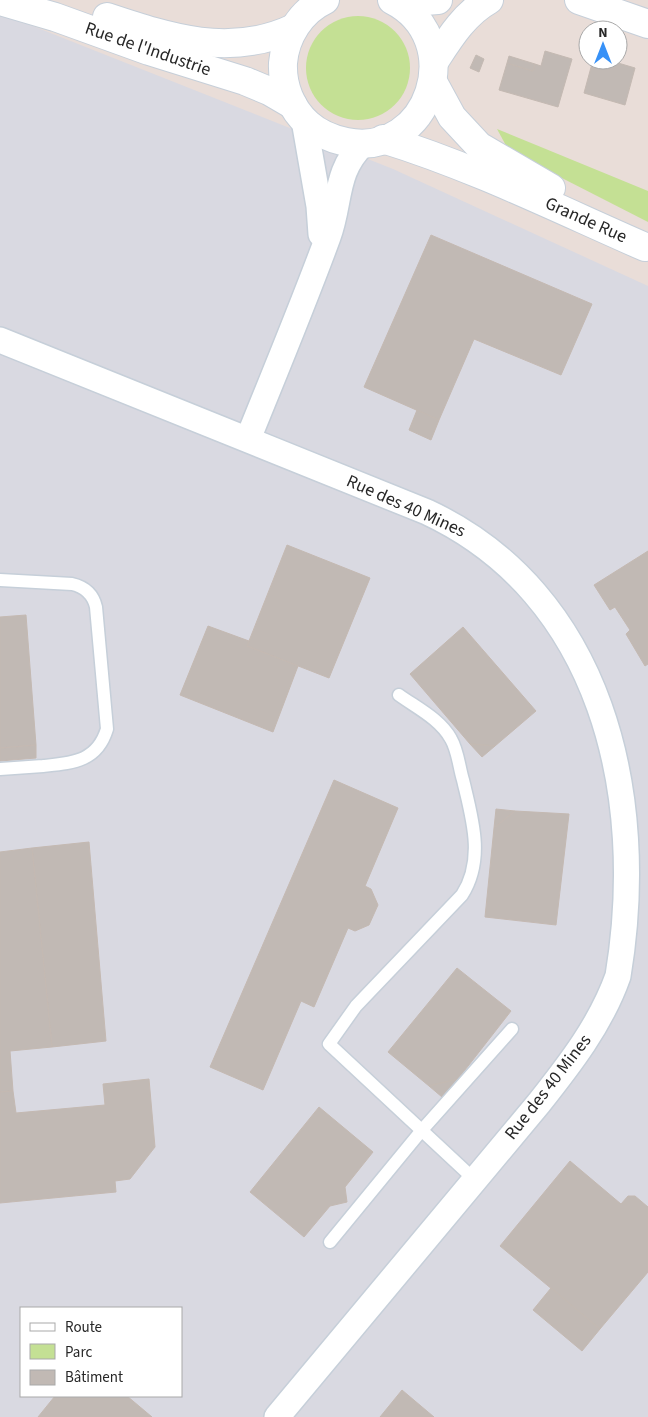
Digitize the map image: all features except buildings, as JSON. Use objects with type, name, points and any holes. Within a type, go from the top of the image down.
[{"type":"street","name":"Rue de l'Industrie","points":[[56,0],[144,29],[185,39],[208,42],[227,44],[254,42],[273,37],[294,28]]},
{"type":"street","points":[[321,256],[322,237],[319,206],[298,113],[287,92],[283,70],[286,48],[294,28],[307,12],[323,0]]},
{"type":"street","name":"Grande Rue","points":[[396,2],[438,0]]},
{"type":"street","points":[[248,439],[321,256],[332,223],[342,176],[350,158],[374,141],[404,128],[416,117],[425,104],[434,72],[455,31],[468,15],[489,0]]},
{"type":"street","points":[[579,0],[648,24]]},
{"type":"street","name":"Rue de l'Industrie","points":[[0,1],[55,17],[149,51],[246,81],[269,91],[298,113]]},
{"type":"street","name":"Grande Rue","points":[[396,2],[412,14],[424,28],[431,44],[434,72],[452,117],[479,146],[600,215],[646,248]]},
{"type":"street","name":"Grande Rue","points":[[298,113],[320,132],[332,138],[351,143],[374,141],[427,153],[464,167],[646,248]]},
{"type":"street","name":"Rue des 40 Mines","points":[[0,340],[436,516],[462,530],[501,557],[548,603],[584,649],[608,693],[624,737],[635,784],[640,834],[639,874],[631,926],[618,976],[596,1023],[573,1060],[277,1417]]},
{"type":"lane","points":[[0,580],[72,584],[91,594],[96,607],[107,729],[104,740],[96,750],[85,758],[72,763],[0,769]]},
{"type":"lane","points":[[398,695],[432,718],[451,739],[456,750],[472,817],[475,853],[474,868],[470,883],[462,895],[356,1006],[329,1044],[475,1180]]},
{"type":"lane","points":[[330,1242],[422,1130],[512,1029]]},
{"type":"shaded area","points":[[0,13],[393,169],[648,286],[648,1417],[0,1417]]},
{"type":"green space","points":[[358,16],[378,20],[395,31],[406,48],[410,68],[406,88],[395,105],[378,116],[358,120],[338,116],[321,105],[310,88],[306,68],[310,48],[321,31],[338,20]]},
{"type":"green space","points":[[497,129],[648,191],[648,222],[509,151]]}]
